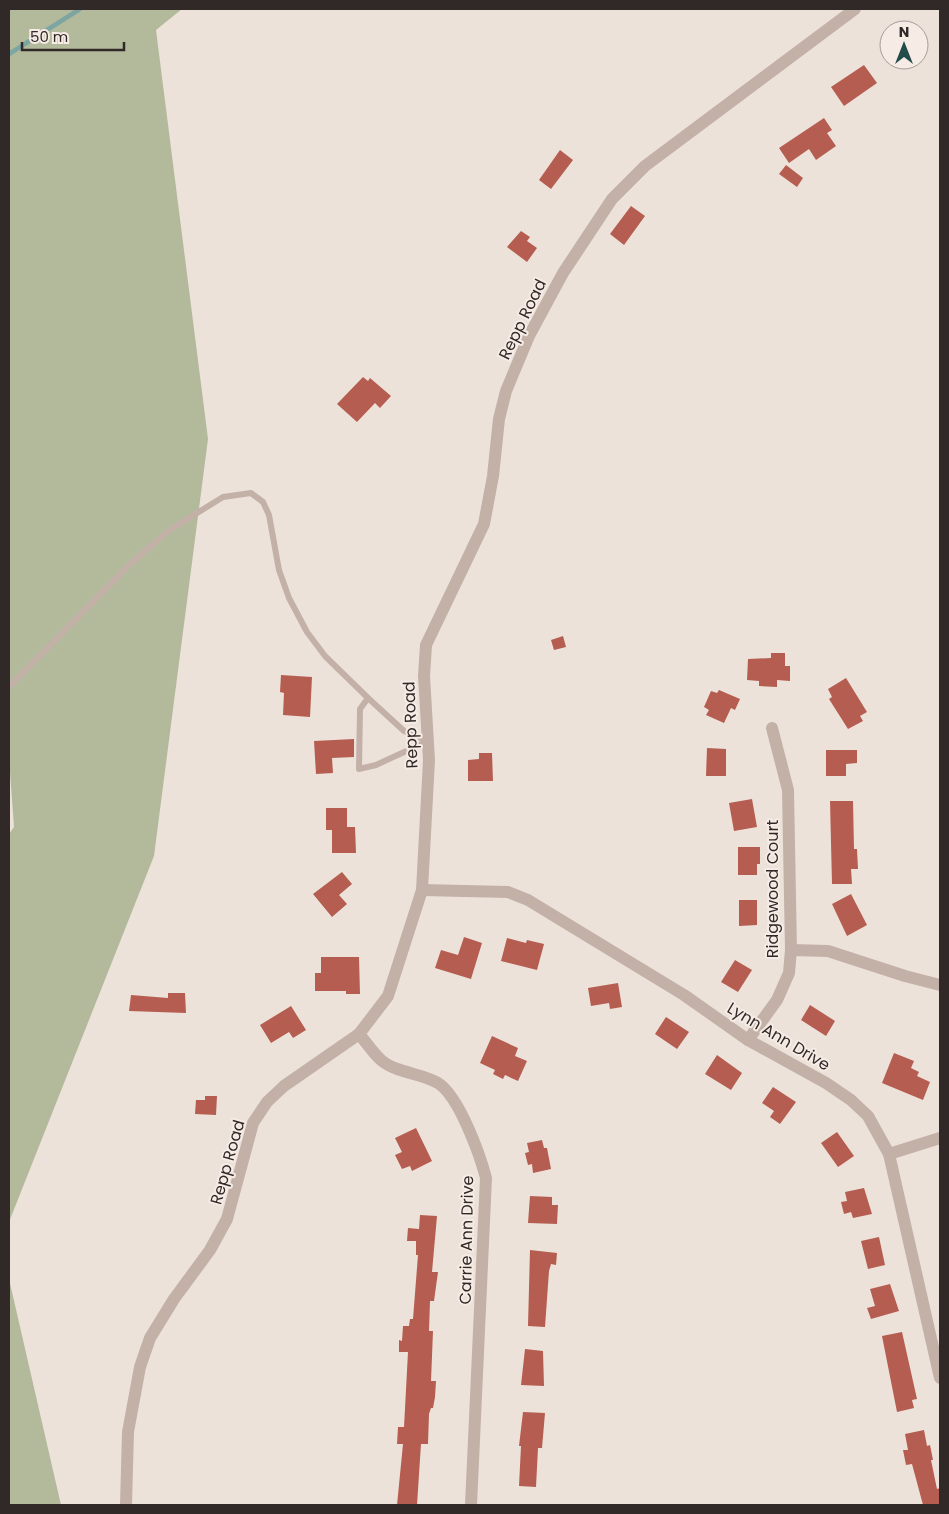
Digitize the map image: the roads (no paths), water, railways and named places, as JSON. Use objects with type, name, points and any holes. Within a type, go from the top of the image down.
[{"type":"street","name":"Repp Road","points":[[126,1505],[128,1432],[140,1367],[150,1338],[174,1299],[210,1250],[227,1219],[253,1122],[267,1102],[284,1086],[358,1034],[388,996],[422,890],[430,760],[424,676],[426,645],[484,524],[493,476],[499,418],[506,392],[529,336],[563,274],[612,199],[645,166],[855,9]]},
{"type":"street","name":"Ridgewood Court","points":[[748,1040],[777,1000],[788,973],[791,950],[788,790],[772,728]]},
{"type":"street","name":"Lynn Ann Drive","points":[[422,890],[508,892],[528,900],[684,995],[748,1040],[826,1083],[851,1100],[868,1116],[889,1154],[940,1378]]},
{"type":"street","points":[[791,950],[828,951],[905,976],[940,985]]},
{"type":"street","name":"Carrie Ann Drive","points":[[358,1034],[382,1061],[439,1084],[450,1097],[470,1132],[486,1178],[471,1505]]},
{"type":"street","points":[[889,1154],[940,1138]]},
{"type":"lane","points":[[9,687],[129,564],[168,531],[223,497],[251,493],[263,502],[269,514],[278,570],[289,598],[307,632],[324,656],[404,730],[428,741]]},
{"type":"lane","points":[[368,698],[360,709],[359,769],[376,765],[428,741]]},
{"type":"waterway","points":[[9,54],[80,9]]}]
